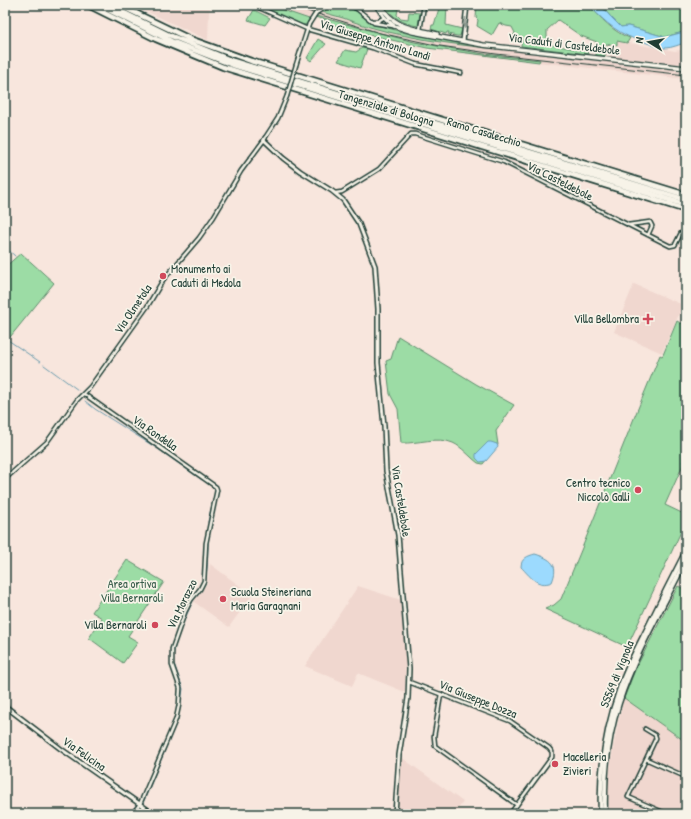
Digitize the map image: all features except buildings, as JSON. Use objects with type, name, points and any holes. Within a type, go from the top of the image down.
[{"type":"highway","name":"Tangenziale di Bologna","points":[[88,5],[156,39],[223,67],[686,210]]},
{"type":"highway","name":"Ramo Casalecchio","points":[[99,5],[138,26],[230,64],[686,205]]},
{"type":"highway","name":"Ramo Casalecchio","points":[[108,5],[169,35],[233,60],[686,200]]},
{"type":"highway","name":"Tangenziale di Bologna","points":[[118,5],[190,39],[251,61],[686,195]]},
{"type":"highway","name":"SS569 di Vignola","points":[[601,814],[600,800],[603,760],[615,702],[627,668],[686,551]]},
{"type":"highway","name":"SS569 di Vignola","points":[[605,814],[607,761],[611,734],[619,704],[631,670],[686,560]]},
{"type":"main road","points":[[376,5],[386,17],[402,26],[452,39]]},
{"type":"main road","points":[[380,5],[386,17],[387,23],[408,31],[452,39]]},
{"type":"main road","name":"Via Caduti di Casteldebole","points":[[452,39],[483,45],[686,68]]},
{"type":"street","name":"Via Giuseppe Antonio Landi","points":[[253,5],[307,29],[373,48],[415,64],[461,73]]},
{"type":"street","points":[[265,139],[278,118],[287,96],[309,24],[316,13],[329,5]]},
{"type":"street","points":[[349,5],[357,9],[376,24],[387,23]]},
{"type":"street","points":[[420,30],[424,5]]},
{"type":"street","points":[[464,41],[467,5]]},
{"type":"street","points":[[371,20],[378,21],[386,17]]},
{"type":"street","name":"Via Casteldebole","points":[[334,193],[342,192],[379,169],[411,134],[415,134],[504,162],[670,246],[675,245],[681,233],[686,233]]},
{"type":"street","name":"Via Casteldebole","points":[[265,139],[283,158],[341,198],[360,224],[372,258],[377,279],[378,363],[384,426],[386,471],[399,542],[408,652],[409,682],[399,755],[396,814]]},
{"type":"street","name":"Via Olmetola","points":[[5,479],[47,442],[77,400],[84,394],[147,307],[164,280],[206,228],[240,171],[265,139]]},
{"type":"street","points":[[341,198],[342,192]]},
{"type":"street","points":[[628,225],[650,222],[652,226],[648,235]]},
{"type":"street","name":"Via Rondella","points":[[84,394],[216,487]]},
{"type":"street","name":"Via Morazzo","points":[[132,814],[140,804],[176,719],[180,688],[172,665],[172,649],[185,612],[204,581],[206,543],[217,490],[216,487]]},
{"type":"street","name":"Via Giuseppe Dozza","points":[[409,682],[510,721],[549,748],[552,752],[552,757],[510,814]]},
{"type":"street","points":[[441,694],[434,736],[435,746],[517,805]]},
{"type":"street","name":"Via Felicina","points":[[5,706],[154,814]]},
{"type":"street","points":[[645,728],[655,735],[656,738],[628,797],[666,814]]},
{"type":"street","points":[[646,759],[686,777]]},
{"type":"shaded area","points":[[133,5],[211,5],[209,12],[208,40]]},
{"type":"shaded area","points":[[256,5],[310,5],[317,9],[320,8],[406,33],[483,47],[686,71],[686,79],[427,48],[365,34],[326,23],[325,20],[312,15],[307,24],[303,25]]},
{"type":"shaded area","points":[[617,41],[675,51],[686,49],[686,65],[596,55],[597,42],[617,45]]},
{"type":"shaded area","name":"Villa Bellombra","points":[[634,284],[683,305],[662,353],[614,332]]},
{"type":"shaded area","name":"Scuola Steineriana Maria Garagnani","points":[[210,564],[252,595],[229,627],[194,602],[207,584]]},
{"type":"shaded area","points":[[358,586],[401,600],[406,649],[405,692],[358,673],[352,686],[305,666]]},
{"type":"shaded area","points":[[624,698],[686,742],[686,814],[609,814],[608,789],[611,760]]},
{"type":"shaded area","points":[[401,757],[463,802],[454,814],[401,814],[398,806]]},
{"type":"green space","points":[[256,5],[268,5],[309,19],[307,24],[303,25]]},
{"type":"green space","points":[[384,5],[394,5],[394,8],[398,9],[397,15],[400,18],[408,19],[409,12],[420,13],[418,26],[407,24],[398,19]]},
{"type":"green space","points":[[440,5],[447,5],[446,25],[462,29],[460,36],[448,34],[449,32],[446,34],[431,29],[432,25],[434,25]]},
{"type":"green space","points":[[477,5],[589,5],[613,29],[630,38],[627,43],[617,41],[617,45],[606,44],[605,56],[596,55],[597,42],[581,36],[558,20],[547,30],[547,44],[587,51],[588,54],[521,46],[522,37],[512,37],[515,33],[512,27],[499,23],[492,35],[477,26]]},
{"type":"green space","points":[[600,5],[686,5],[686,34],[683,32],[665,37],[628,26],[621,27]]},
{"type":"green space","points":[[333,6],[350,8],[358,12],[370,23],[406,33],[497,49],[404,36],[368,27],[322,12],[326,8]]},
{"type":"green space","points":[[254,10],[270,18],[265,25],[248,20]]},
{"type":"green space","points":[[316,16],[414,42],[484,54],[540,60],[539,62],[427,48],[365,34],[326,23],[325,20],[315,17]]},
{"type":"green space","points":[[318,39],[326,44],[311,61],[307,58]]},
{"type":"green space","points":[[362,48],[367,49],[360,68],[338,61],[345,50],[356,52]]},
{"type":"green space","points":[[21,253],[54,283],[6,342],[5,267]]},
{"type":"green space","name":"Centro tecnico Niccolò Galli","points":[[677,321],[686,326],[686,458],[665,505],[686,515],[686,521],[627,647],[545,609],[554,605],[561,599],[660,355],[663,355]]},
{"type":"green space","points":[[398,336],[476,384],[514,405],[496,431],[498,445],[483,464],[478,463],[456,445],[447,441],[434,440],[401,443],[398,409],[390,394],[386,361],[391,359]]},
{"type":"green space","name":"Area ortiva Villa Bernaroli","points":[[127,560],[164,582],[128,636],[138,642],[123,663],[89,638],[102,618],[92,612]]},
{"type":"green space","points":[[678,586],[686,590],[686,742],[624,698],[635,670]]},
{"type":"water","points":[[589,5],[600,5],[621,27],[628,26],[665,37],[684,32],[686,34],[686,43],[662,48],[628,36],[601,18]]},
{"type":"water","points":[[488,442],[497,444],[498,447],[486,461],[480,462],[476,458],[476,454]]},
{"type":"water","points":[[535,554],[546,558],[554,567],[555,571],[552,582],[538,582],[521,567],[524,559]]},
{"type":"waterway","points":[[5,247],[15,256]]},
{"type":"waterway","points":[[5,338],[40,362]]},
{"type":"waterway","points":[[44,365],[78,390]]},
{"type":"waterway","points":[[85,401],[202,480]]},
{"type":"waterway","points":[[682,462],[686,463]]},
{"type":"waterway","points":[[207,483],[214,488],[215,492],[208,522]]},
{"type":"waterway","points":[[197,596],[206,574],[209,535]]},
{"type":"waterway","points":[[173,656],[184,621],[193,601]]},
{"type":"waterway","points":[[143,803],[178,719],[183,689],[173,661]]},
{"type":"waterway","points":[[134,814],[140,807]]},
{"type":"railway","points":[[292,5],[313,13]]},
{"type":"railway","points":[[318,14],[380,33],[440,46],[496,54],[686,75]]},
{"type":"place","name":"Monumento ai Caduti di Medola","points":[[163,276]]},
{"type":"place","name":"Villa Bellombra","points":[[648,319]]},
{"type":"place","name":"Centro tecnico Niccolò Galli","points":[[638,490]]},
{"type":"place","name":"Scuola Steineriana Maria Garagnani","points":[[223,599]]},
{"type":"place","name":"Villa Bernaroli","points":[[155,625]]},
{"type":"place","name":"Macelleria Zivieri","points":[[555,764]]}]
